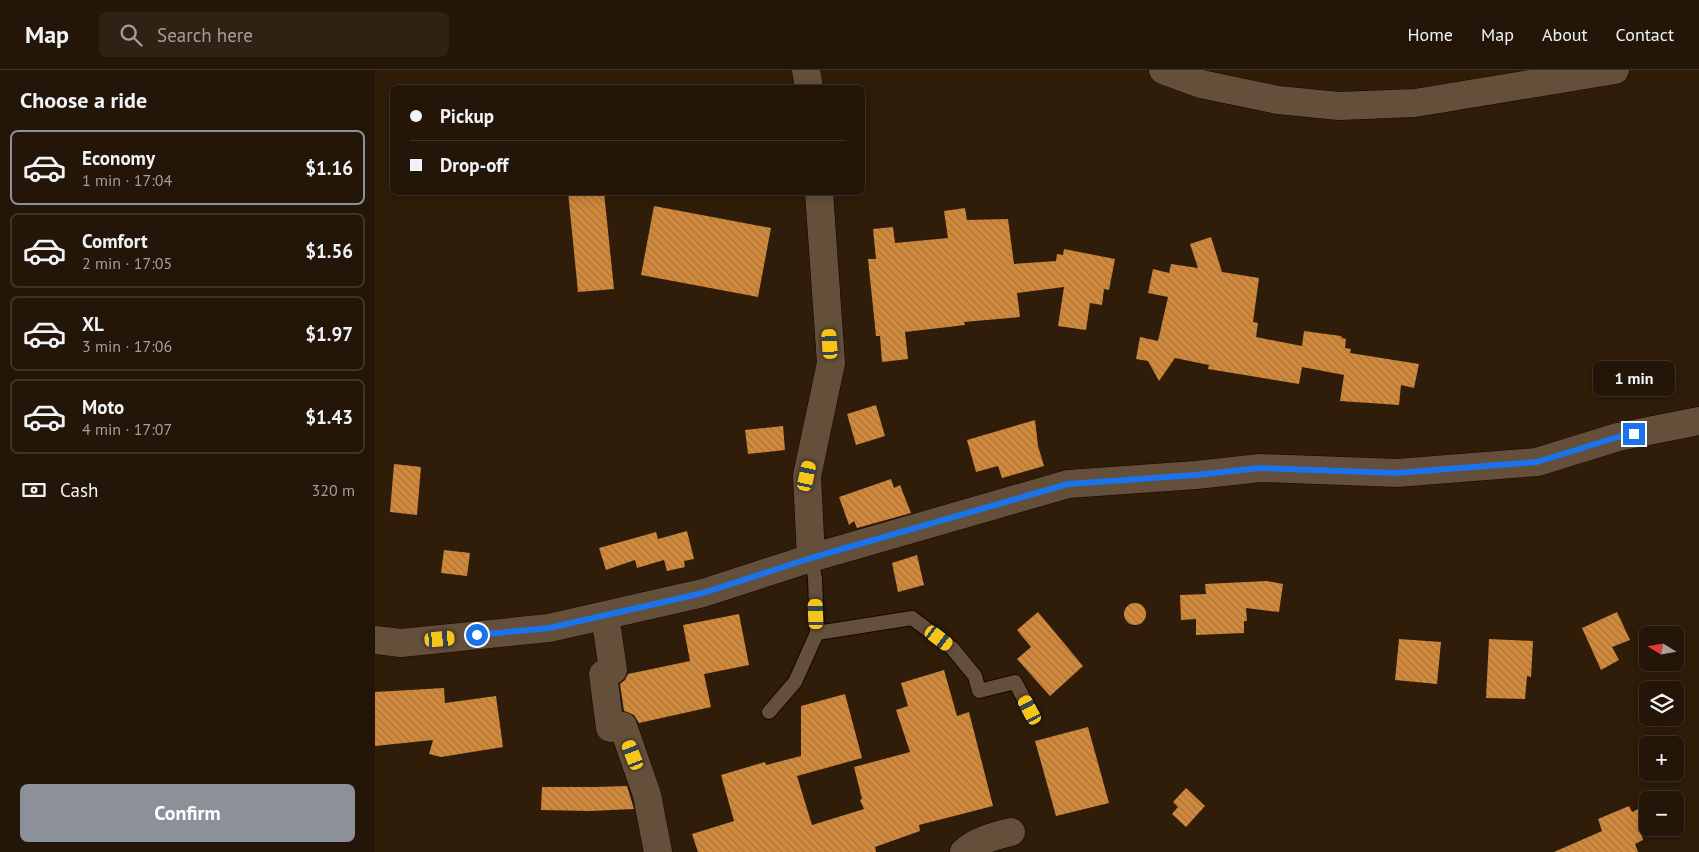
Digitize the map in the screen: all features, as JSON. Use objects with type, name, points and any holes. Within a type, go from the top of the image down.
[{"type":"street","points":[[806,70],[808,85]]},
{"type":"street","points":[[1163,70],[1201,84],[1278,100],[1339,106],[1415,103],[1615,70]]},
{"type":"street","points":[[811,558],[807,476],[831,363],[819,195]]},
{"type":"street","points":[[375,640],[401,643],[549,628],[605,616],[703,593],[811,558],[1068,484],[1196,475],[1259,468],[1397,473],[1537,462],[1618,437],[1699,421]]},
{"type":"street","points":[[605,616],[613,670],[603,674],[611,728],[623,726],[647,795],[658,852]]},
{"type":"street","points":[[964,852],[970,846],[988,838],[1011,832]]},
{"type":"lane","points":[[769,712],[795,682],[817,632],[815,578],[811,558]]},
{"type":"lane","points":[[817,632],[912,618],[952,648],[975,676],[979,691],[1015,682],[1030,710]]},
{"type":"building","points":[[568,195],[604,195],[614,289],[578,292]]},
{"type":"building","points":[[654,206],[771,228],[758,297],[641,275]]},
{"type":"building","points":[[965,208],[967,220],[1008,219],[1014,264],[1056,261],[1057,254],[1063,255],[1064,249],[1115,259],[1109,290],[1104,289],[1102,305],[1090,303],[1086,330],[1058,326],[1064,287],[1017,293],[1020,317],[964,322],[965,325],[905,332],[908,359],[882,362],[880,336],[876,336],[868,259],[876,259],[873,229],[893,227],[895,243],[948,238],[944,211]]},
{"type":"building","points":[[1211,237],[1222,272],[1259,278],[1253,322],[1258,323],[1256,337],[1302,346],[1304,331],[1341,336],[1346,339],[1345,348],[1351,349],[1350,353],[1419,364],[1414,388],[1401,385],[1399,405],[1340,401],[1344,375],[1302,367],[1299,384],[1208,369],[1209,365],[1175,358],[1159,381],[1148,361],[1136,359],[1140,337],[1158,341],[1168,297],[1148,293],[1153,269],[1169,273],[1171,264],[1198,268],[1190,244]]},
{"type":"building","points":[[876,405],[885,436],[856,445],[847,414]]},
{"type":"building","points":[[1035,420],[1038,446],[1044,466],[1002,478],[998,466],[976,472],[967,440]]},
{"type":"building","points":[[783,426],[785,450],[748,454],[745,430]]},
{"type":"building","points":[[394,464],[421,467],[417,515],[390,512]]},
{"type":"building","points":[[891,479],[894,488],[900,485],[911,513],[857,528],[854,521],[849,525],[839,497]]},
{"type":"building","points":[[687,531],[694,559],[684,561],[685,567],[667,571],[664,560],[637,568],[635,560],[606,570],[599,548],[656,532],[658,539]]},
{"type":"building","points":[[444,550],[470,553],[467,576],[441,573]]},
{"type":"building","points":[[917,555],[924,585],[898,592],[892,563]]},
{"type":"building","points":[[1267,581],[1283,584],[1279,612],[1246,608],[1247,621],[1244,621],[1244,633],[1196,635],[1196,619],[1181,620],[1180,595],[1206,594],[1205,584]]},
{"type":"building","points":[[1131,603],[1139,603],[1146,610],[1146,618],[1139,625],[1131,625],[1124,618],[1124,610]]},
{"type":"building","points":[[1038,612],[1083,666],[1050,696],[1017,659],[1031,647],[1017,630]]},
{"type":"building","points":[[1617,612],[1630,640],[1612,647],[1619,660],[1601,670],[1582,628]]},
{"type":"building","points":[[739,614],[749,665],[704,674],[711,707],[639,723],[634,715],[624,711],[620,684],[628,674],[690,661],[683,625]]},
{"type":"building","points":[[1399,639],[1441,642],[1437,684],[1395,680]]},
{"type":"building","points":[[1489,639],[1533,641],[1531,677],[1527,676],[1525,699],[1486,698]]},
{"type":"building","points":[[944,670],[957,716],[969,712],[993,806],[919,825],[920,831],[875,847],[876,852],[698,852],[692,834],[734,821],[721,775],[765,762],[766,765],[801,756],[801,706],[845,694],[862,758],[797,776],[812,825],[864,809],[860,800],[862,799],[854,767],[910,752],[896,710],[908,706],[901,683]]},
{"type":"building","points":[[444,688],[445,703],[496,696],[503,747],[441,757],[429,754],[433,740],[375,746],[375,692]]},
{"type":"building","points":[[1088,727],[1109,803],[1056,816],[1035,741]]},
{"type":"building","points":[[627,786],[634,809],[590,811],[541,810],[542,787]]},
{"type":"building","points":[[1186,788],[1205,806],[1186,827],[1172,814],[1178,807],[1173,802]]},
{"type":"building","points":[[1629,806],[1632,812],[1639,809],[1639,836],[1642,836],[1643,840],[1635,844],[1638,852],[1554,852],[1602,831],[1598,819]]},
{"type":"route","points":[[477,635],[549,628],[703,593],[811,558],[1068,484],[1196,475],[1259,468],[1397,473],[1537,462],[1618,437],[1634,434]]}]
